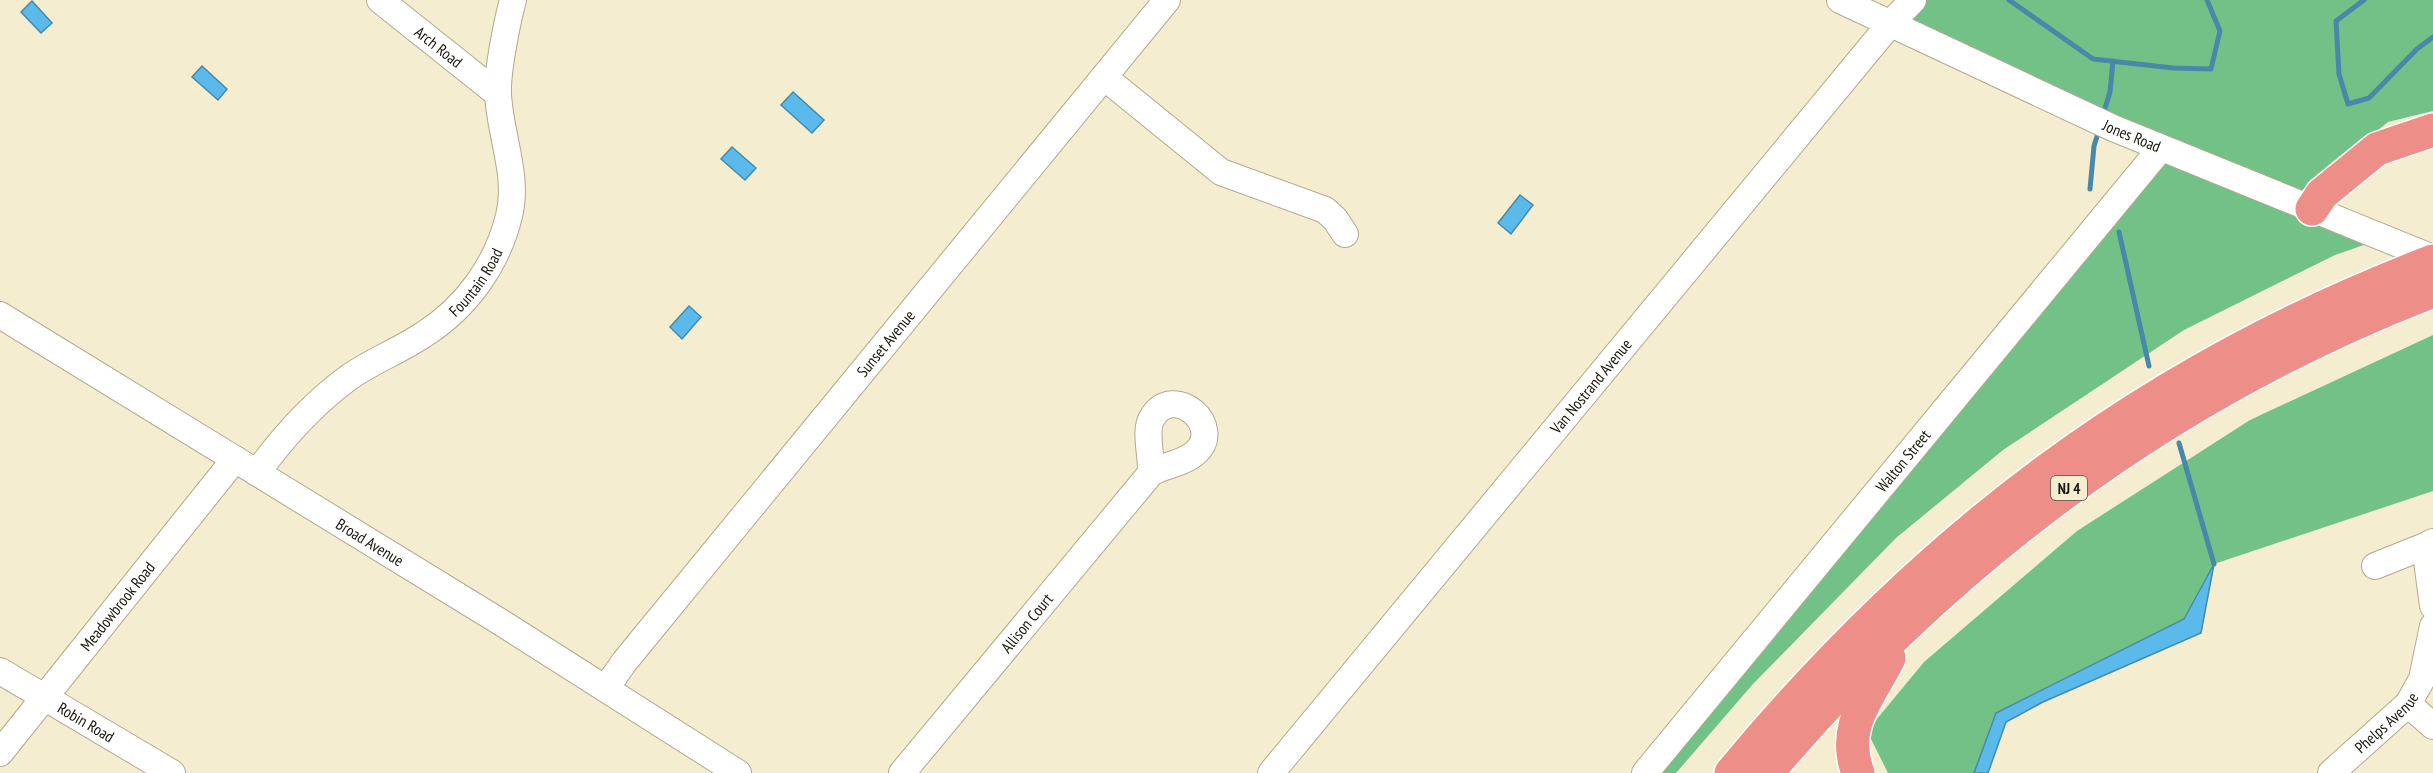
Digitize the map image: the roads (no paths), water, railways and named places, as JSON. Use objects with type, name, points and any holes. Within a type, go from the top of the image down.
[{"type":"highway","points":[[2312,209],[2322,194],[2377,149],[2433,130]]},
{"type":"highway","name":"NJ 4","points":[[1731,773],[1809,682],[1863,626],[1962,535],[2042,473],[2116,421],[2230,353],[2321,308],[2433,260]]},
{"type":"highway","name":"NJ 4","points":[[1767,773],[1831,700],[1906,623],[2027,519],[2136,442],[2221,390],[2280,358],[2433,291]]},
{"type":"highway","points":[[1858,773],[1853,757],[1857,715],[1869,690],[1882,673],[1906,623]]},
{"type":"street","name":"Arch Road","points":[[380,0],[498,94]]},
{"type":"street","name":"Fountain Road","points":[[257,473],[276,447],[318,402],[348,378],[423,335],[447,317],[469,296],[488,269],[501,241],[514,189],[498,94],[507,21],[513,0]]},
{"type":"street","name":"Sunset Avenue","points":[[606,688],[625,661],[1167,0]]},
{"type":"street","name":"Jones Road","points":[[1839,0],[2102,123],[2433,260]]},
{"type":"street","name":"Van Nostrand Avenue","points":[[1271,773],[1890,24],[1913,0]]},
{"type":"street","points":[[1104,77],[1202,159],[1221,171],[1325,210],[1335,219],[1345,234]]},
{"type":"street","name":"Walton Street","points":[[1645,773],[2161,148]]},
{"type":"street","name":"Broad Avenue","points":[[0,315],[606,688],[734,772]]},
{"type":"street","name":"Meadowbrook Road","points":[[0,753],[42,697],[235,459]]},
{"type":"street","name":"Allison Court","points":[[902,773],[1151,473]]},
{"type":"street","points":[[2375,566],[2429,544],[2433,606]]},
{"type":"street","name":"Phelps Avenue","points":[[2331,773],[2408,704],[2422,679],[2433,626]]},
{"type":"street","name":"Robin Road","points":[[0,671],[172,773]]},
{"type":"street","points":[[2408,704],[2433,726]]},
{"type":"water","points":[[32,1],[52,23],[41,33],[21,12]]},
{"type":"water","points":[[202,66],[227,89],[218,100],[192,77]]},
{"type":"water","points":[[793,92],[824,120],[812,133],[781,105]]},
{"type":"water","points":[[732,147],[756,168],[745,180],[721,159]]},
{"type":"water","points":[[1520,195],[1533,205],[1511,234],[1498,223]]},
{"type":"water","points":[[689,306],[701,317],[682,339],[670,327]]},
{"type":"water","points":[[2214,564],[2201,633],[2043,702],[2006,722],[1988,773],[1974,773],[1996,713],[2184,619]]},
{"type":"waterway","points":[[2009,0],[2093,59],[2173,68],[2211,69],[2220,31],[2207,0]]},
{"type":"waterway","points":[[2364,0],[2336,21],[2339,74],[2348,104],[2369,98],[2417,49],[2433,37]]},
{"type":"waterway","points":[[2103,115],[2110,92],[2113,61]]},
{"type":"waterway","points":[[2090,189],[2094,146],[2099,130]]},
{"type":"waterway","points":[[2119,232],[2149,366]]},
{"type":"waterway","points":[[2179,443],[2214,564]]}]
